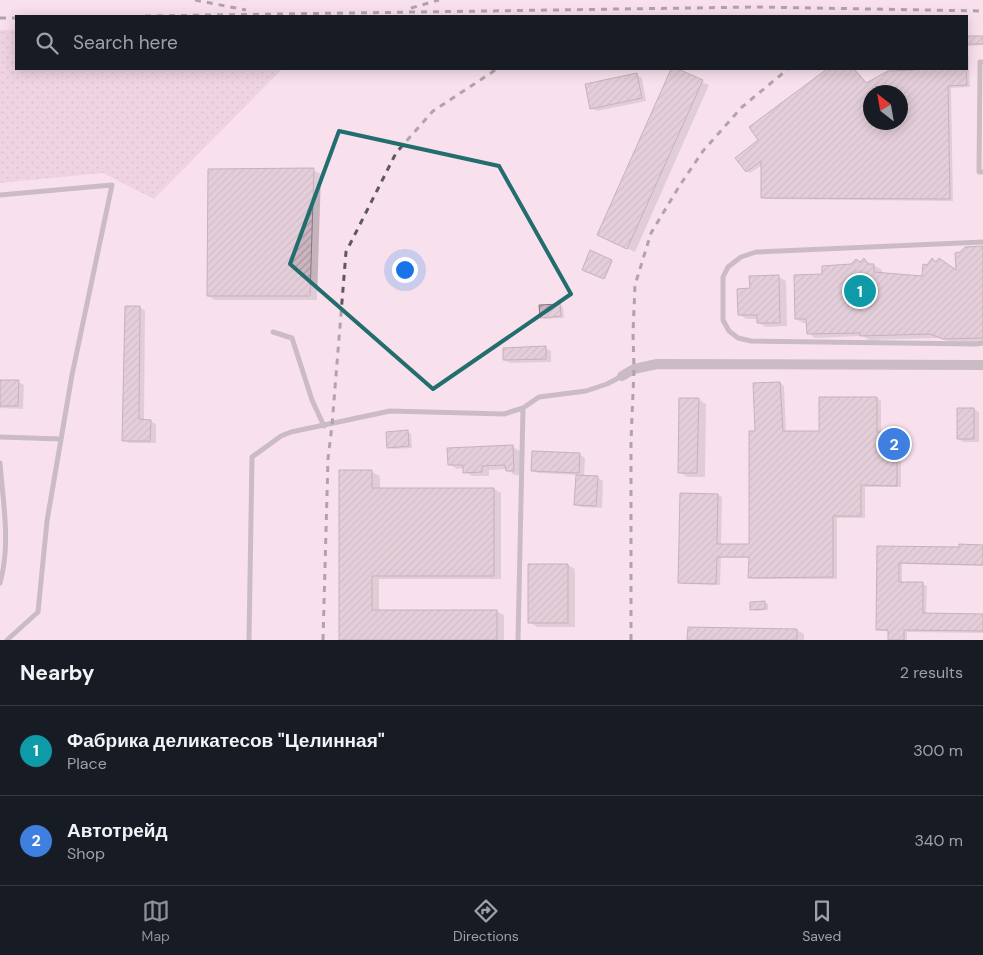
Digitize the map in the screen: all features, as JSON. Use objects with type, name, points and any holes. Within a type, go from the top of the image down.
[{"type":"street","points":[[622,376],[634,369],[657,364],[983,365]]},
{"type":"lane","points":[[983,62],[980,62],[979,172],[983,172]]},
{"type":"lane","points":[[0,195],[112,184],[72,375],[47,521],[38,612],[7,640]]},
{"type":"lane","points":[[983,242],[756,252],[741,258],[728,267],[723,277],[723,320],[729,331],[738,338],[751,341],[983,343]]},
{"type":"lane","points":[[273,332],[292,338],[312,400],[324,426]]},
{"type":"lane","points":[[249,640],[252,457],[281,436],[390,411],[504,414],[523,408],[539,397],[586,391],[607,384],[622,376]]},
{"type":"lane","points":[[518,640],[523,408]]},
{"type":"lane","points":[[0,437],[61,439]]},
{"type":"lane","points":[[0,463],[5,565],[0,583]]},
{"type":"highlighted area","points":[[339,131],[499,166],[571,294],[433,389],[290,264]]},
{"type":"shaded area","points":[[0,30],[15,30],[15,70],[281,70],[154,199],[103,173],[0,183]]},
{"type":"building","points":[[968,36],[983,36],[983,44],[968,44]]},
{"type":"building","points":[[671,70],[680,70],[703,80],[627,249],[597,235]]},
{"type":"building","points":[[826,70],[855,70],[866,83],[888,71],[966,70],[967,85],[948,86],[950,199],[761,198],[761,161],[746,172],[735,158],[758,140],[749,127]]},
{"type":"building","points":[[637,73],[642,98],[590,109],[585,84]]},
{"type":"building","points":[[314,168],[310,296],[207,296],[208,169]]},
{"type":"building","points":[[983,246],[983,338],[943,339],[930,334],[860,336],[860,333],[807,334],[806,319],[795,319],[794,275],[822,274],[822,266],[851,264],[856,259],[860,262],[864,258],[868,264],[874,264],[874,272],[922,276],[923,264],[927,265],[932,258],[936,262],[939,258],[956,270],[955,253],[960,252],[965,247]]},
{"type":"building","points":[[590,250],[612,260],[604,279],[582,270]]},
{"type":"building","points":[[779,275],[780,323],[757,323],[757,315],[738,315],[737,289],[750,288],[749,276]]},
{"type":"building","points":[[560,304],[561,316],[540,318],[539,305]]},
{"type":"building","points":[[125,306],[140,306],[139,419],[151,420],[150,441],[122,441]]},
{"type":"building","points":[[546,346],[546,359],[503,360],[503,348]]},
{"type":"building","points":[[0,380],[19,380],[18,406],[0,406]]},
{"type":"building","points":[[780,382],[783,431],[819,431],[819,397],[877,397],[877,432],[897,432],[897,486],[861,485],[861,516],[833,516],[833,577],[748,578],[749,557],[717,557],[716,584],[678,583],[680,493],[718,494],[717,544],[749,544],[749,431],[755,431],[753,383]]},
{"type":"building","points":[[679,398],[699,398],[697,473],[678,473]]},
{"type":"building","points":[[957,408],[974,408],[974,439],[957,439]]},
{"type":"building","points":[[408,430],[409,446],[387,448],[386,432]]},
{"type":"building","points":[[513,445],[514,471],[506,471],[505,465],[482,466],[482,472],[463,473],[463,465],[448,465],[447,448]]},
{"type":"building","points":[[532,451],[580,453],[579,473],[531,471]]},
{"type":"building","points":[[339,470],[372,470],[372,488],[494,488],[494,576],[372,576],[372,610],[497,610],[497,640],[339,640]]},
{"type":"building","points":[[576,475],[598,476],[596,506],[574,505]]},
{"type":"building","points":[[959,544],[983,545],[983,565],[899,563],[899,582],[923,582],[923,613],[983,614],[983,631],[904,630],[904,640],[888,640],[888,630],[876,630],[877,546],[959,547]]},
{"type":"building","points":[[528,564],[568,564],[568,623],[528,623]]},
{"type":"building","points":[[765,601],[765,609],[750,610],[750,602]]},
{"type":"building","points":[[688,627],[797,629],[797,640],[687,640]]},
{"type":"railway","points":[[195,0],[246,10]]},
{"type":"railway","points":[[411,8],[439,0]]},
{"type":"railway","points":[[213,15],[757,7],[983,11]]},
{"type":"railway","points":[[0,18],[15,18]]},
{"type":"railway","points":[[323,640],[328,459],[346,252],[396,153],[433,111],[495,70]]},
{"type":"railway","points":[[631,640],[631,441],[635,285],[651,233],[703,151],[742,107],[787,70]]},
{"type":"place","name":"Фабрика деликатесов \"Целинная\"","points":[[860,291]]},
{"type":"place","name":"Автотрейд","points":[[894,444]]}]
